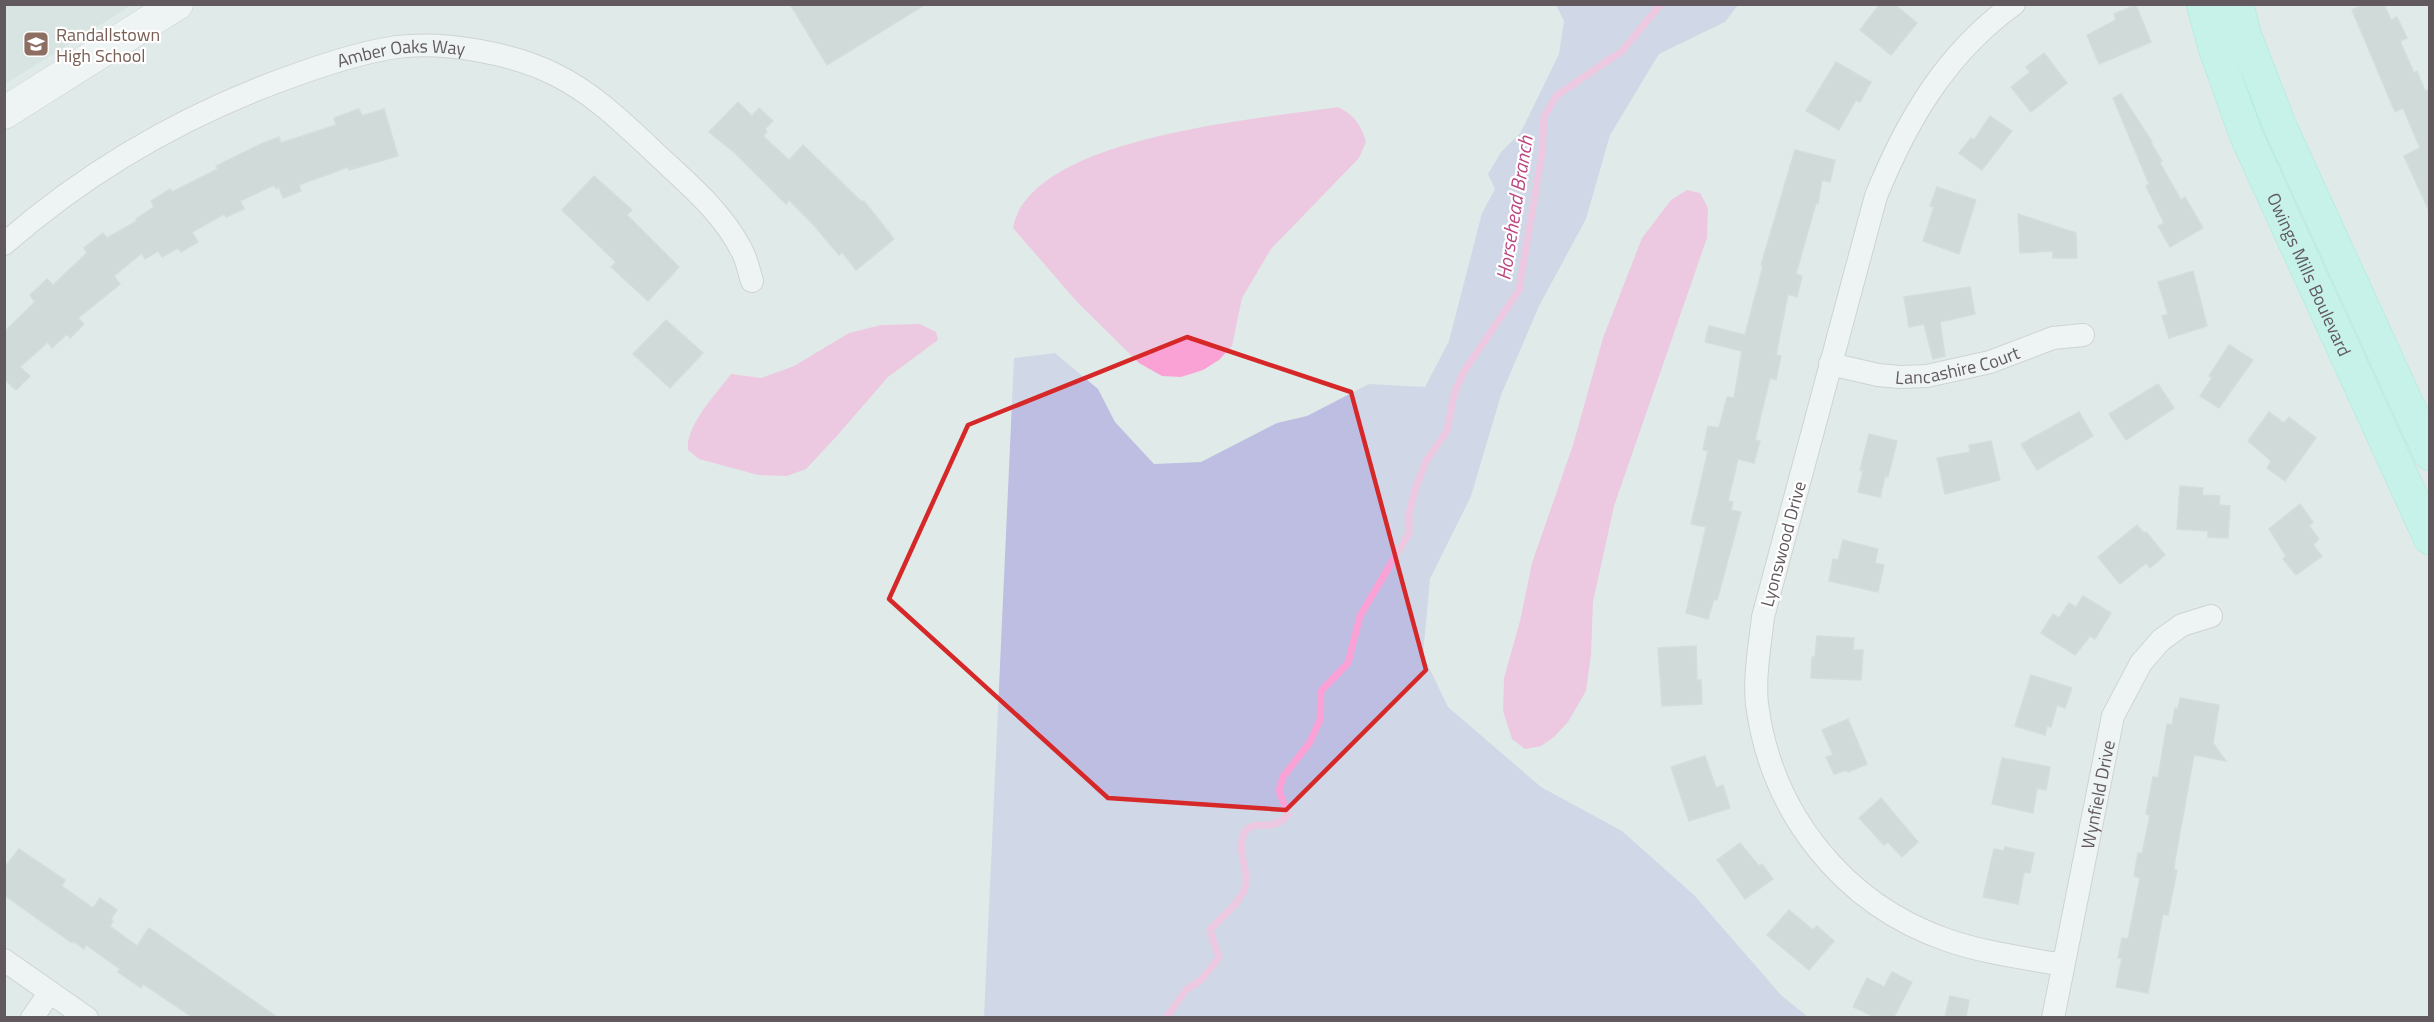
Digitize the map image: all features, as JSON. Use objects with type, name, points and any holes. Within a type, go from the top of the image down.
[{"type":"main road","name":"Owings Mills Boulevard","points":[[2203,4],[2215,48],[2246,135],[2430,538]]},
{"type":"main road","name":"Owings Mills Boulevard","points":[[2237,4],[2245,36],[2279,124],[2430,454]]},
{"type":"street","points":[[4,113],[177,4]]},
{"type":"street","name":"Lyonswood Drive","points":[[2014,4],[1962,48],[1936,81],[1913,117],[1876,196],[1763,617],[1758,661],[1757,702],[1764,741],[1777,780],[1795,817],[1818,852],[1846,881],[1912,926],[1948,941],[2063,965]]},
{"type":"street","name":"Amber Oaks Way","points":[[4,244],[74,188],[150,141],[210,109],[264,86],[351,56],[398,47],[437,47],[473,50],[518,61],[555,74],[590,95],[620,120],[709,204],[743,252],[752,281]]},
{"type":"street","name":"Lancashire Court","points":[[1830,364],[1900,377],[1927,376],[1990,362],[2053,338],[2083,335]]},
{"type":"street","name":"Wynfield Drive","points":[[2053,1017],[2113,716],[2141,663],[2161,640],[2182,625],[2211,615]]},
{"type":"street","points":[[4,960],[87,1017]]},
{"type":"street","points":[[32,1017],[50,992]]},
{"type":"highlighted area","points":[[1187,337],[1351,392],[1426,670],[1286,810],[1108,798],[889,599],[968,425]]},
{"type":"shaded area","name":"Randallstown High School","points":[[5,4],[132,4],[132,5],[5,84]]},
{"type":"shaded area","points":[[1556,5],[1738,5],[1725,22],[1659,54],[1610,135],[1586,219],[1539,306],[1501,395],[1471,496],[1430,579],[1423,655],[1448,707],[1541,787],[1622,831],[1694,895],[1782,996],[1808,1017],[984,1017],[1014,358],[1055,353],[1098,389],[1115,422],[1154,464],[1201,462],[1277,423],[1307,416],[1369,384],[1425,387],[1449,341],[1482,213],[1495,189],[1488,174],[1501,152],[1521,132],[1559,54],[1564,21]]},
{"type":"shaded area","points":[[1338,107],[1353,117],[1362,130],[1366,142],[1359,158],[1271,249],[1242,298],[1232,346],[1219,360],[1203,370],[1181,377],[1162,376],[1139,363],[1078,303],[1013,228],[1028,197],[1060,172],[1103,152],[1206,126]]},
{"type":"shaded area","points":[[1687,190],[1700,193],[1708,208],[1707,238],[1614,506],[1593,602],[1591,655],[1586,691],[1568,722],[1554,737],[1541,746],[1525,749],[1512,739],[1503,711],[1504,678],[1520,621],[1532,563],[1573,445],[1603,338],[1642,238],[1671,200]]},
{"type":"shaded area","points":[[920,324],[936,332],[938,340],[888,377],[806,469],[787,476],[758,475],[699,459],[688,450],[691,431],[697,420],[731,374],[761,378],[794,366],[849,333],[881,325]]},
{"type":"building","points":[[790,4],[926,4],[827,65]]},
{"type":"building","points":[[1880,4],[1894,4],[1917,23],[1891,55],[1860,30]]},
{"type":"building","points":[[2365,4],[2384,4],[2391,20],[2397,17],[2407,38],[2400,41],[2414,73],[2417,71],[2425,91],[2430,89],[2430,213],[2404,156],[2420,148],[2403,108],[2395,112],[2352,10]]},
{"type":"building","points":[[2136,5],[2151,42],[2099,64],[2087,35],[2116,20],[2114,14]]},
{"type":"building","points":[[2044,53],[2067,83],[2031,112],[2011,87],[2030,72],[2026,67]]},
{"type":"building","points":[[1836,62],[1871,82],[1860,102],[1856,100],[1839,130],[1806,111]]},
{"type":"building","points":[[2121,94],[2152,142],[2162,161],[2160,163],[2181,200],[2185,197],[2203,228],[2170,247],[2158,226],[2164,223],[2146,186],[2149,184],[2113,98]]},
{"type":"building","points":[[738,102],[752,116],[759,108],[773,121],[765,129],[767,132],[763,136],[789,160],[803,145],[862,202],[864,201],[894,239],[856,270],[842,252],[839,255],[789,200],[786,204],[735,153],[709,132]]},
{"type":"building","points":[[359,109],[362,116],[384,109],[398,156],[349,170],[348,167],[299,185],[301,191],[283,198],[279,187],[276,189],[274,185],[240,201],[244,209],[226,217],[224,214],[192,232],[198,242],[181,252],[178,248],[162,257],[158,251],[145,259],[142,253],[114,276],[120,284],[78,318],[84,324],[70,338],[67,334],[52,348],[48,342],[20,367],[30,376],[16,390],[6,381],[4,382],[4,332],[35,302],[30,295],[47,279],[53,285],[87,253],[84,248],[103,233],[107,238],[137,221],[136,219],[154,207],[151,201],[170,189],[172,192],[218,169],[216,166],[261,144],[279,137],[281,143],[336,125],[334,118]]},
{"type":"building","points":[[1990,116],[2012,131],[1982,170],[1959,153],[1971,138],[1974,140]]},
{"type":"building","points":[[1795,150],[1835,160],[1830,182],[1822,180],[1818,204],[1816,203],[1796,274],[1802,276],[1797,297],[1788,294],[1776,355],[1781,356],[1776,380],[1770,378],[1755,440],[1760,441],[1754,463],[1738,459],[1728,501],[1733,502],[1731,510],[1741,512],[1717,600],[1714,599],[1708,619],[1686,613],[1706,527],[1691,524],[1708,451],[1703,450],[1708,426],[1719,428],[1727,397],[1734,398],[1742,351],[1705,342],[1709,326],[1745,335],[1763,266],[1761,265]]},
{"type":"building","points":[[594,176],[632,210],[627,215],[679,267],[648,301],[611,267],[616,262],[562,210]]},
{"type":"building","points":[[1937,187],[1976,200],[1959,254],[1923,241],[1934,207],[1930,206]]},
{"type":"building","points":[[2018,214],[2076,233],[2077,258],[2053,258],[2053,251],[2020,253]]},
{"type":"building","points":[[2193,271],[2207,326],[2169,338],[2162,316],[2168,314],[2158,282]]},
{"type":"building","points":[[1970,287],[1975,314],[1940,322],[1945,356],[1933,359],[1924,324],[1909,327],[1904,297]]},
{"type":"building","points":[[666,320],[703,353],[670,388],[633,354]]},
{"type":"building","points":[[2229,345],[2253,360],[2219,408],[2200,396],[2212,378],[2209,376]]},
{"type":"building","points":[[2158,384],[2174,408],[2126,440],[2109,414]]},
{"type":"building","points":[[2079,412],[2093,436],[2037,470],[2021,444]]},
{"type":"building","points":[[2269,412],[2284,423],[2289,417],[2316,438],[2285,481],[2267,468],[2271,461],[2248,441]]},
{"type":"building","points":[[1869,434],[1897,441],[1888,477],[1885,476],[1880,497],[1858,492],[1863,471],[1860,470]]},
{"type":"building","points":[[1991,441],[2000,480],[1945,494],[1937,458],[1970,452],[1969,445]]},
{"type":"building","points":[[2180,486],[2203,488],[2202,495],[2220,496],[2219,505],[2230,506],[2228,538],[2208,537],[2208,531],[2177,529]]},
{"type":"building","points":[[2300,504],[2313,522],[2309,526],[2319,539],[2313,545],[2322,556],[2296,575],[2283,559],[2286,556],[2269,529]]},
{"type":"building","points":[[2137,525],[2144,533],[2146,532],[2165,555],[2150,568],[2146,563],[2120,584],[2098,557]]},
{"type":"building","points":[[1843,540],[1878,549],[1875,563],[1884,565],[1878,592],[1829,581],[1833,559],[1838,560]]},
{"type":"building","points":[[2083,596],[2111,613],[2095,639],[2090,636],[2075,655],[2041,633],[2053,614],[2059,618],[2069,603],[2076,607]]},
{"type":"building","points":[[1817,636],[1854,638],[1853,650],[1863,650],[1861,680],[1811,678],[1812,657],[1815,657]]},
{"type":"building","points":[[1696,646],[1697,680],[1701,680],[1702,704],[1662,706],[1658,648]]},
{"type":"building","points":[[2031,675],[2072,688],[2065,708],[2057,705],[2051,727],[2047,726],[2045,735],[2015,726]]},
{"type":"building","points":[[2180,698],[2219,705],[2213,743],[2226,761],[2194,755],[2175,860],[2174,870],[2177,870],[2168,915],[2163,914],[2148,993],[2116,987],[2122,958],[2118,958],[2122,938],[2128,939],[2140,878],[2134,876],[2138,853],[2142,854],[2150,815],[2146,814],[2153,777],[2158,778],[2167,724],[2172,725],[2175,708],[2178,709]]},
{"type":"building","points":[[1848,719],[1867,764],[1848,772],[1847,770],[1834,774],[1826,757],[1833,755],[1822,730]]},
{"type":"building","points":[[1705,756],[1716,788],[1723,785],[1730,808],[1689,821],[1671,767]]},
{"type":"building","points":[[2002,758],[2050,767],[2046,790],[2037,788],[2033,813],[1992,804]]},
{"type":"building","points":[[1881,798],[1918,842],[1902,857],[1888,842],[1884,845],[1859,818]]},
{"type":"building","points":[[1740,843],[1759,866],[1762,864],[1773,879],[1745,899],[1717,860]]},
{"type":"building","points":[[2005,847],[2034,853],[2030,873],[2024,872],[2018,904],[1983,897],[1994,849],[2004,851]]},
{"type":"building","points":[[19,849],[65,880],[62,886],[93,908],[100,898],[117,910],[111,919],[113,921],[110,926],[137,946],[149,928],[277,1017],[192,1017],[143,984],[141,988],[118,972],[120,969],[86,945],[84,949],[73,941],[72,943],[4,895],[4,868]]},
{"type":"building","points":[[1789,910],[1813,930],[1817,926],[1834,941],[1809,970],[1767,935]]},
{"type":"building","points":[[1892,972],[1912,982],[1894,1017],[1875,1017],[1853,1007],[1867,978],[1884,987]]},
{"type":"building","points":[[1950,996],[1969,1000],[1966,1017],[1945,1017]]},
{"type":"waterway","name":"Horsehead Branch","points":[[1166,1018],[1186,990],[1201,980],[1219,958],[1210,930],[1237,902],[1245,889],[1242,838],[1249,828],[1276,824],[1288,814],[1279,791],[1283,777],[1310,742],[1320,720],[1321,691],[1348,663],[1360,616],[1409,533],[1409,513],[1416,487],[1426,461],[1447,431],[1454,394],[1463,373],[1519,290],[1542,153],[1544,117],[1556,96],[1622,51],[1661,4]]},
{"type":"place","name":"Randallstown High School","points":[[36,44]]}]
